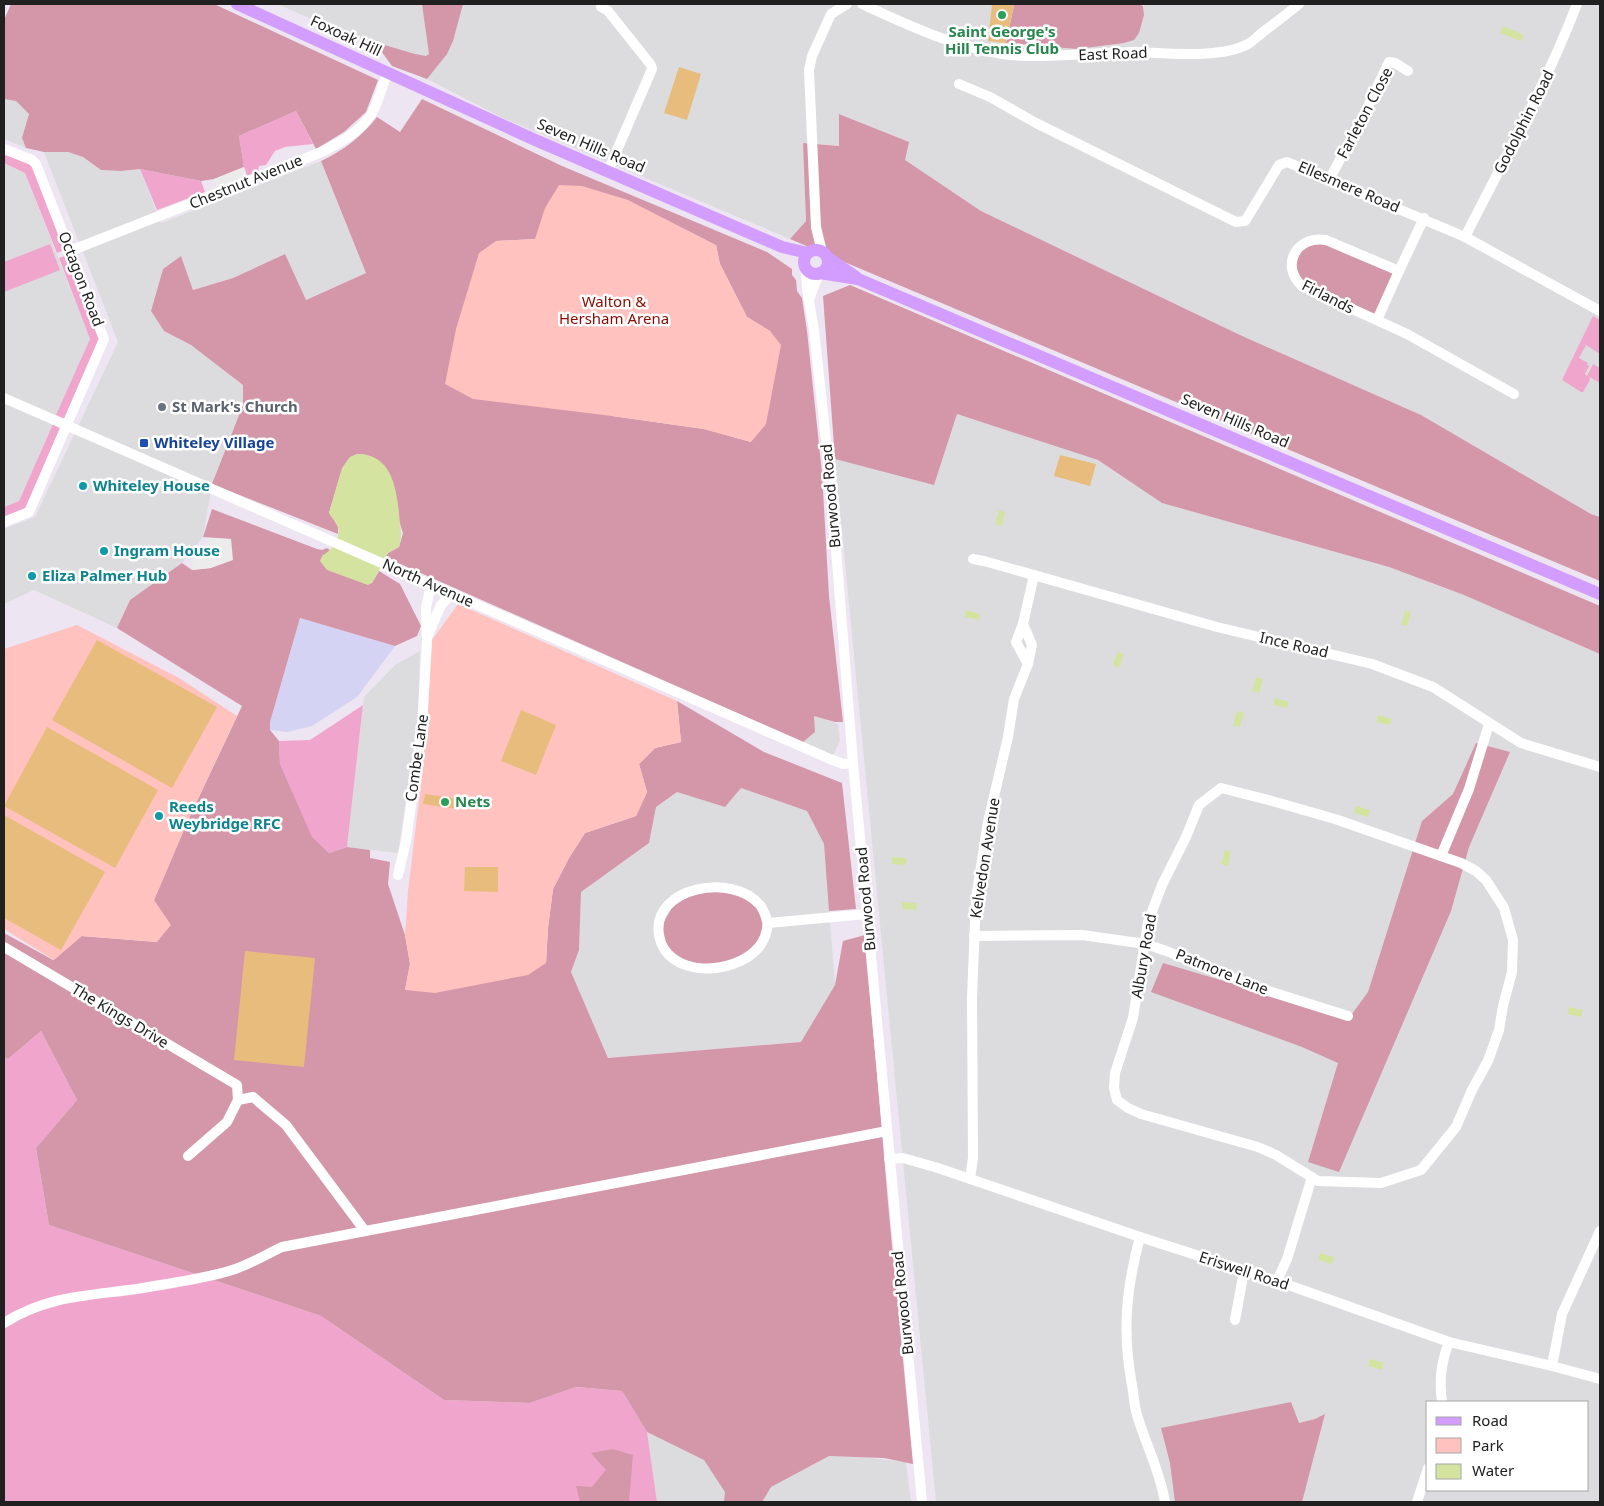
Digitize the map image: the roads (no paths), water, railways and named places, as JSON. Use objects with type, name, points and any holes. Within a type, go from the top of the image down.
[{"type":"main road","name":"Foxoak Hill","points":[[237,4],[387,74]]},
{"type":"main road","name":"Seven Hills Road","points":[[387,74],[782,247]]},
{"type":"main road","points":[[782,247],[817,253],[858,279]]},
{"type":"main road","points":[[782,247],[812,273],[858,279]]},
{"type":"main road","points":[[805,267],[804,258],[817,253]]},
{"type":"main road","points":[[817,253],[827,265],[820,273]]},
{"type":"main road","name":"Seven Hills Road","points":[[858,279],[1600,594]]},
{"type":"street","points":[[817,253],[809,70],[812,56],[830,9],[848,4]]},
{"type":"street","name":"East Road","points":[[862,4],[920,30],[999,53],[1023,56],[1072,56],[1114,52],[1176,54],[1223,52],[1248,44],[1299,4]]},
{"type":"street","name":"Godolphin Road","points":[[1465,237],[1538,94],[1577,4]]},
{"type":"street","points":[[602,7],[608,11],[651,65],[652,69],[608,171]]},
{"type":"street","name":"Farleton Close","points":[[1329,180],[1363,117],[1389,62],[1395,63],[1408,71]]},
{"type":"street","name":"Chestnut Avenue","points":[[70,251],[335,145],[353,133],[367,120],[376,105],[387,74]]},
{"type":"street","name":"Ellesmere Road","points":[[959,84],[990,97],[1044,127],[1236,222],[1244,222],[1279,165],[1287,162],[1296,164],[1329,180],[1424,218],[1465,237],[1600,311]]},
{"type":"street","name":"Octagon Road","points":[[4,149],[32,160],[36,164],[104,339],[29,512],[4,522]]},
{"type":"street","points":[[1377,320],[1424,218]]},
{"type":"street","name":"Firlands","points":[[1399,271],[1326,240],[1319,239],[1305,242],[1298,247],[1291,265],[1295,278],[1302,286],[1407,334],[1514,394]]},
{"type":"street","name":"Burwood Road","points":[[805,267],[807,289],[810,296],[831,486],[853,764],[922,1502]]},
{"type":"street","name":"Burwood Road","points":[[810,296],[820,273]]},
{"type":"street","name":"North Avenue","points":[[4,398],[835,761],[843,764],[853,764]]},
{"type":"street","name":"Ince Road","points":[[973,559],[984,560],[1217,627],[1372,664],[1433,687],[1521,744],[1600,767]]},
{"type":"street","name":"Kelvedon Avenue","points":[[970,1179],[973,1158],[974,1077],[972,997],[978,883],[988,822],[1008,737],[1014,699],[1028,664],[1032,645],[1023,624],[1034,575]]},
{"type":"street","name":"Combe Lane","points":[[398,875],[406,841],[422,728],[427,641],[426,608],[431,584]]},
{"type":"street","name":"Combe Lane","points":[[427,641],[441,605],[452,594]]},
{"type":"street","points":[[1277,1282],[1287,1259],[1312,1177],[1318,1182],[1380,1183],[1421,1170],[1456,1127],[1472,1090],[1488,1061],[1499,1030],[1512,972],[1514,956],[1511,932],[1504,908],[1486,880],[1476,871],[1441,856],[1469,789],[1489,724]]},
{"type":"street","name":"Albury Road","points":[[1312,1177],[1258,1146],[1142,1114],[1128,1108],[1117,1100],[1114,1088],[1115,1074],[1134,1018],[1148,922],[1154,904],[1199,805],[1221,788],[1335,819],[1441,856]]},
{"type":"street","points":[[710,887],[733,889],[749,896],[761,906],[768,922],[764,939],[759,947],[747,958],[728,966],[710,969],[687,965],[673,958],[660,942],[658,928],[662,914],[672,902],[687,893],[710,887]]},
{"type":"street","points":[[768,922],[867,914]]},
{"type":"street","name":"Patmore Lane","points":[[974,936],[1082,935],[1146,944],[1262,989],[1348,1016]]},
{"type":"street","name":"The Kings Drive","points":[[4,947],[237,1085],[254,1097],[286,1124],[365,1231]]},
{"type":"street","points":[[188,1156],[226,1122],[238,1100],[237,1085]]},
{"type":"street","points":[[238,1100],[254,1097]]},
{"type":"street","points":[[4,1323],[14,1316],[51,1301],[87,1294],[162,1285],[230,1271],[282,1247],[887,1131]]},
{"type":"street","name":"Eriswell Road","points":[[890,1158],[907,1158],[1277,1282],[1449,1342],[1600,1379]]},
{"type":"street","points":[[1552,1366],[1562,1314],[1600,1231]]},
{"type":"street","points":[[1140,1237],[1130,1273],[1126,1319],[1127,1360],[1137,1414],[1161,1478],[1165,1502]]},
{"type":"street","points":[[1236,1320],[1244,1271]]},
{"type":"street","points":[[1442,1401],[1439,1385],[1442,1360],[1449,1342]]},
{"type":"street","points":[[1417,1502],[1426,1474]]},
{"type":"water","points":[[1503,26],[1524,35],[1521,41],[1500,33]]},
{"type":"water","points":[[357,454],[368,455],[377,459],[390,473],[396,492],[401,530],[399,547],[388,553],[372,583],[368,585],[327,570],[320,561],[322,556],[334,544],[339,532],[336,522],[329,513],[342,468],[350,457]]},
{"type":"water","points":[[999,510],[1005,512],[1002,526],[995,524]]},
{"type":"water","points":[[966,610],[980,614],[979,620],[965,617]]},
{"type":"water","points":[[1405,611],[1411,612],[1407,626],[1401,625]]},
{"type":"water","points":[[1117,652],[1124,654],[1120,667],[1113,666]]},
{"type":"water","points":[[1256,677],[1263,679],[1259,693],[1252,691]]},
{"type":"water","points":[[1275,698],[1289,702],[1287,708],[1273,705]]},
{"type":"water","points":[[1237,711],[1244,713],[1240,727],[1233,725]]},
{"type":"water","points":[[1378,715],[1392,719],[1390,725],[1376,722]]},
{"type":"water","points":[[1356,806],[1370,810],[1368,817],[1354,813]]},
{"type":"water","points":[[1225,850],[1231,852],[1228,866],[1221,864]]},
{"type":"water","points":[[892,857],[907,858],[906,865],[892,864]]},
{"type":"water","points":[[902,902],[917,903],[916,910],[902,909]]},
{"type":"water","points":[[1569,1007],[1583,1010],[1581,1017],[1567,1014]]},
{"type":"water","points":[[1320,1253],[1334,1257],[1332,1264],[1318,1260]]},
{"type":"water","points":[[1370,1359],[1384,1363],[1382,1370],[1368,1366]]},
{"type":"place","name":"Saint George's Hill Tennis Club","points":[[1002,15]]},
{"type":"place","name":"St Mark's Church","points":[[162,407]]},
{"type":"place","name":"Whiteley Village","points":[[144,443]]},
{"type":"place","name":"Whiteley House","points":[[83,486]]},
{"type":"place","name":"Ingram House","points":[[104,551]]},
{"type":"place","name":"Eliza Palmer Hub","points":[[32,576]]},
{"type":"place","name":"Nets","points":[[445,802]]},
{"type":"place","name":"Reeds Weybridge RFC","points":[[159,816]]},
{"type":"park label","name":"Walton & Hersham Arena","points":[[614,310]]}]
